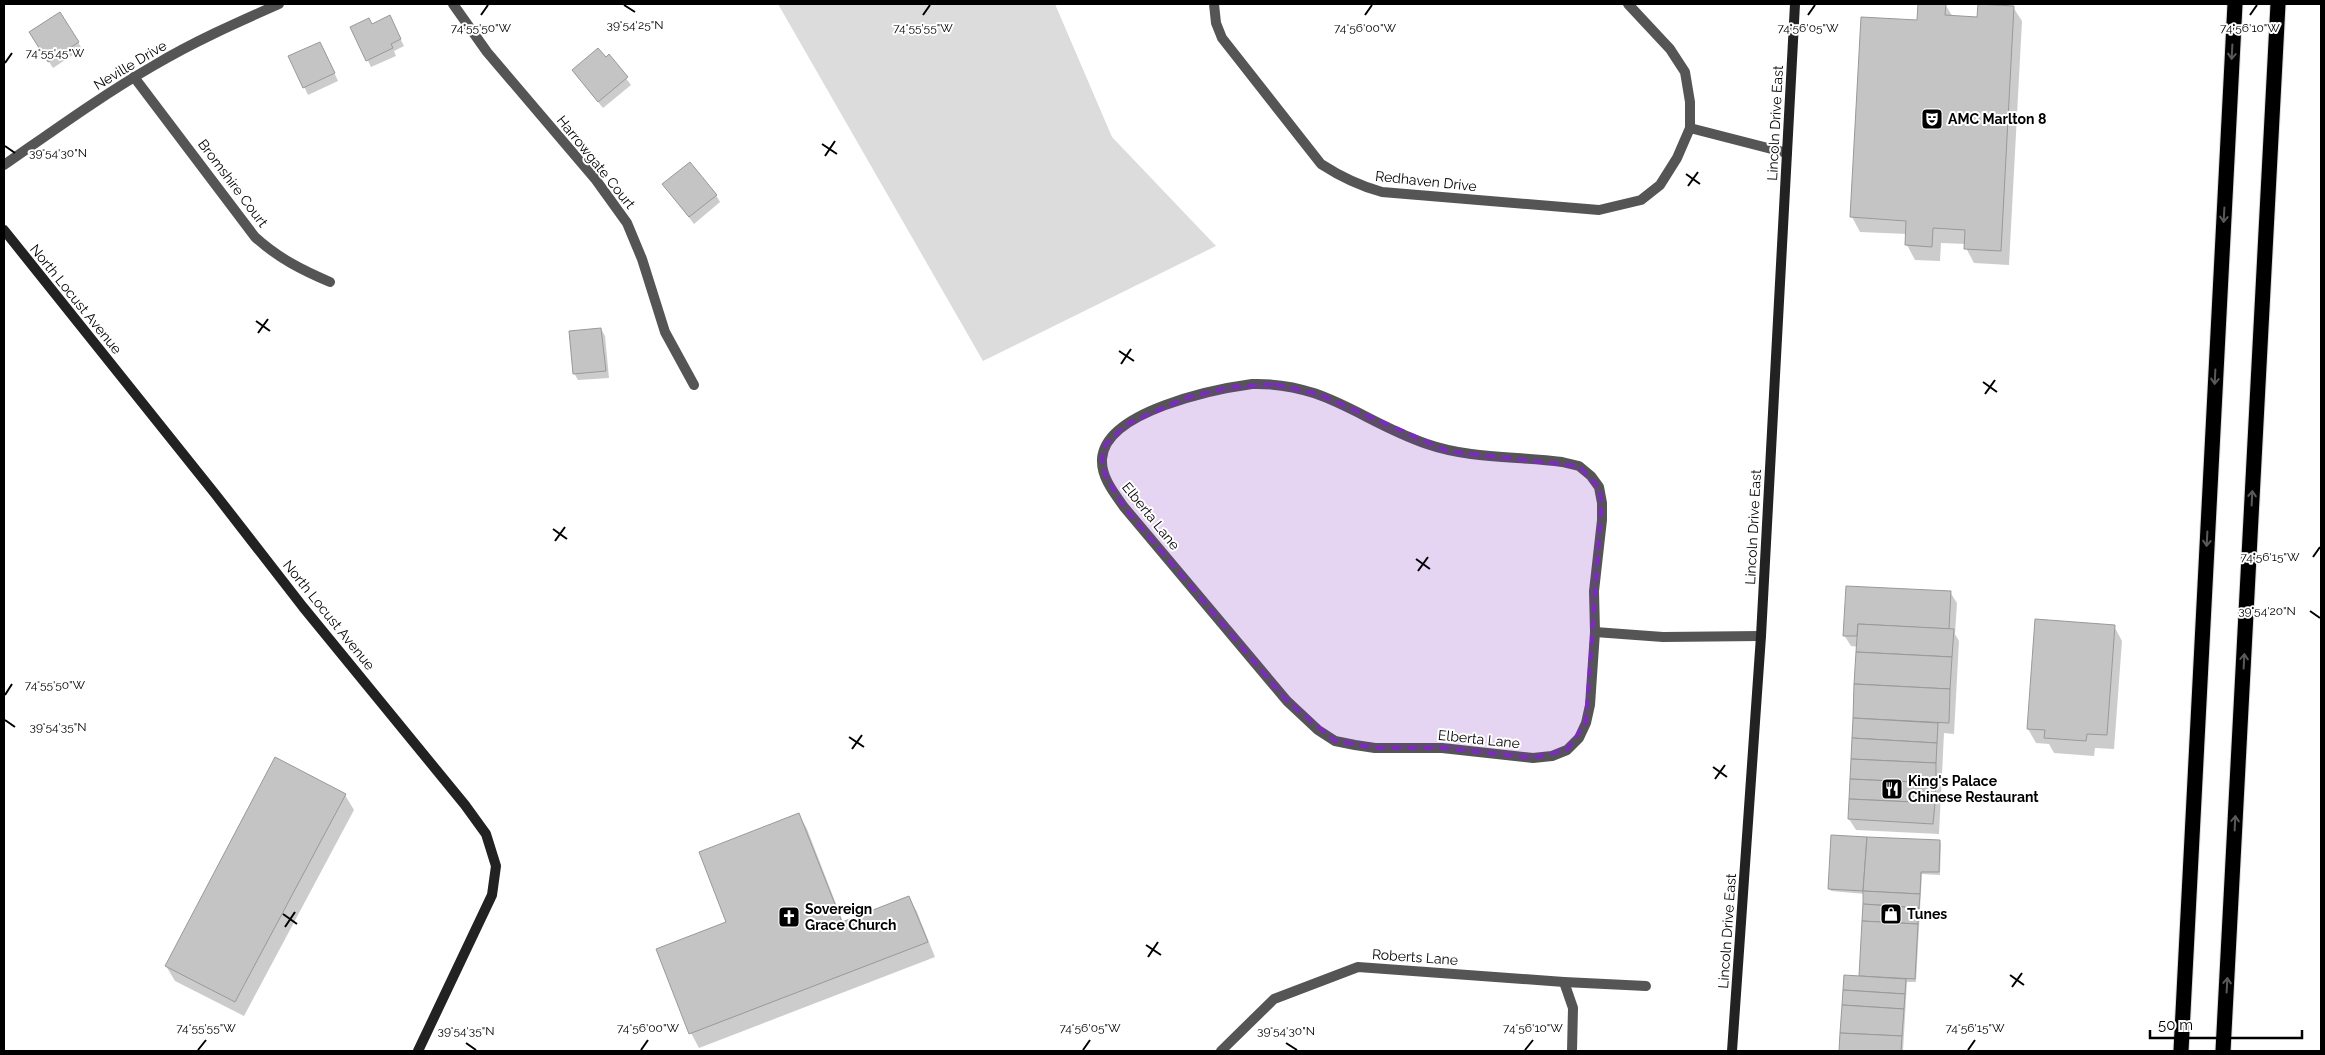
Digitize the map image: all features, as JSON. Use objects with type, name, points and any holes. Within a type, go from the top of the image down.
[{"type":"highway","points":[[2181,1051],[2235,4]]},
{"type":"highway","points":[[2223,1051],[2278,4]]},
{"type":"street","name":"Neville Drive","points":[[4,165],[81,110],[134,77],[202,39],[279,4]]},
{"type":"street","name":"Harrowgate Court","points":[[453,4],[487,52],[596,180],[627,223],[642,259],[665,332],[694,385]]},
{"type":"street","name":"Redhaven Drive","points":[[1214,4],[1216,23],[1222,38],[1321,164],[1362,187],[1382,192],[1599,210],[1641,200],[1660,185],[1677,158],[1690,128],[1690,102],[1685,72],[1670,48],[1628,4]]},
{"type":"street","name":"Lincoln Drive East","points":[[1732,1051],[1761,636],[1794,4]]},
{"type":"street","name":"Bromshire Court","points":[[134,77],[255,237],[271,251],[295,267],[330,282]]},
{"type":"street","points":[[1690,128],[1702,133],[1787,153]]},
{"type":"street","name":"North Locust Avenue","points":[[4,230],[216,494],[303,607],[465,805],[486,834],[496,866],[492,895],[418,1051]]},
{"type":"street","name":"Elberta Lane","points":[[1275,384],[1319,394],[1403,434],[1448,451],[1543,459],[1579,466],[1599,487],[1602,503],[1602,520],[1594,591],[1595,632],[1590,705],[1586,723],[1579,738],[1567,750],[1552,756],[1533,758],[1442,748],[1375,748],[1335,740],[1302,717],[1287,701],[1124,507],[1112,491],[1105,475],[1102,460],[1105,445],[1113,434],[1127,424],[1185,398],[1229,387],[1275,384]]},
{"type":"street","points":[[1595,632],[1663,637],[1761,636]]},
{"type":"street","name":"Roberts Lane","points":[[1221,1051],[1274,999],[1358,967],[1646,986]]},
{"type":"street","points":[[1564,982],[1573,1008],[1572,1051]]},
{"type":"highlighted area","points":[[1275,384],[1319,394],[1448,451],[1579,466],[1599,487],[1602,503],[1586,723],[1567,750],[1533,758],[1442,748],[1375,748],[1335,741],[1287,701],[1124,507],[1105,475],[1102,459],[1105,445],[1127,424],[1185,398],[1229,387]]},
{"type":"shaded area","points":[[778,4],[1055,4],[1112,137],[1216,246],[983,361]]},
{"type":"building","name":"AMC Marlton 8","points":[[1918,4],[1946,4],[1945,15],[1977,17],[1978,4],[2014,6],[2001,251],[1964,249],[1965,230],[1933,228],[1932,247],[1905,245],[1906,221],[1850,217],[1861,17],[1917,20]]},
{"type":"building","points":[[60,12],[79,42],[48,62],[29,32]]},
{"type":"building","points":[[390,15],[401,39],[391,44],[393,48],[366,61],[350,27],[369,18],[372,24]]},
{"type":"building","points":[[320,42],[335,73],[303,88],[288,56]]},
{"type":"building","points":[[598,48],[606,57],[609,54],[628,77],[598,102],[572,70]]},
{"type":"building","points":[[690,162],[717,195],[689,217],[662,184]]},
{"type":"building","points":[[601,328],[606,371],[573,374],[569,331]]},
{"type":"building","points":[[1846,586],[1951,591],[1949,629],[1858,624],[1857,636],[1843,636]]},
{"type":"building","points":[[2035,619],[2115,625],[2107,735],[2087,734],[2086,741],[2044,738],[2045,730],[2027,729]]},
{"type":"building","points":[[1858,624],[1954,629],[1952,657],[1856,652]]},
{"type":"building","points":[[1856,652],[1952,657],[1950,689],[1854,684]]},
{"type":"building","points":[[1854,684],[1950,689],[1949,723],[1853,718]]},
{"type":"building","points":[[1853,718],[1938,723],[1937,743],[1852,738]]},
{"type":"building","points":[[1852,738],[1937,743],[1936,763],[1851,759]]},
{"type":"building","points":[[275,757],[346,794],[235,1002],[165,966]]},
{"type":"building","points":[[1851,759],[1936,763],[1936,783],[1850,779]]},
{"type":"building","name":"King's Palace Chinese Restaurant","points":[[1850,779],[1936,783],[1935,803],[1849,799]]},
{"type":"building","points":[[1849,799],[1935,803],[1933,824],[1848,819]]},
{"type":"building","points":[[799,813],[842,922],[909,896],[928,942],[689,1034],[656,949],[726,922],[699,852]]},
{"type":"building","points":[[1831,835],[1867,837],[1863,891],[1828,889]]},
{"type":"building","points":[[1867,837],[1940,840],[1939,872],[1921,872],[1920,894],[1863,891]]},
{"type":"building","points":[[1863,891],[1920,894],[1919,908],[1863,904]]},
{"type":"building","name":"Tunes","points":[[1863,904],[1919,908],[1918,924],[1862,921]]},
{"type":"building","points":[[1862,921],[1918,924],[1915,979],[1859,976]]},
{"type":"building","points":[[1844,975],[1906,979],[1905,994],[1843,990]]},
{"type":"building","points":[[1843,990],[1905,994],[1904,1009],[1842,1005]]},
{"type":"building","points":[[1842,1005],[1904,1009],[1902,1036],[1840,1033]]},
{"type":"building","points":[[1840,1033],[1902,1036],[1901,1051],[1839,1051]]},
{"type":"place","name":"AMC Marlton 8","points":[[1932,119]]},
{"type":"place","name":"King's Palace Chinese Restaurant","points":[[1892,789]]},
{"type":"place","name":"Tunes","points":[[1891,914]]},
{"type":"place","name":"Sovereign Grace Church","points":[[789,917]]}]
